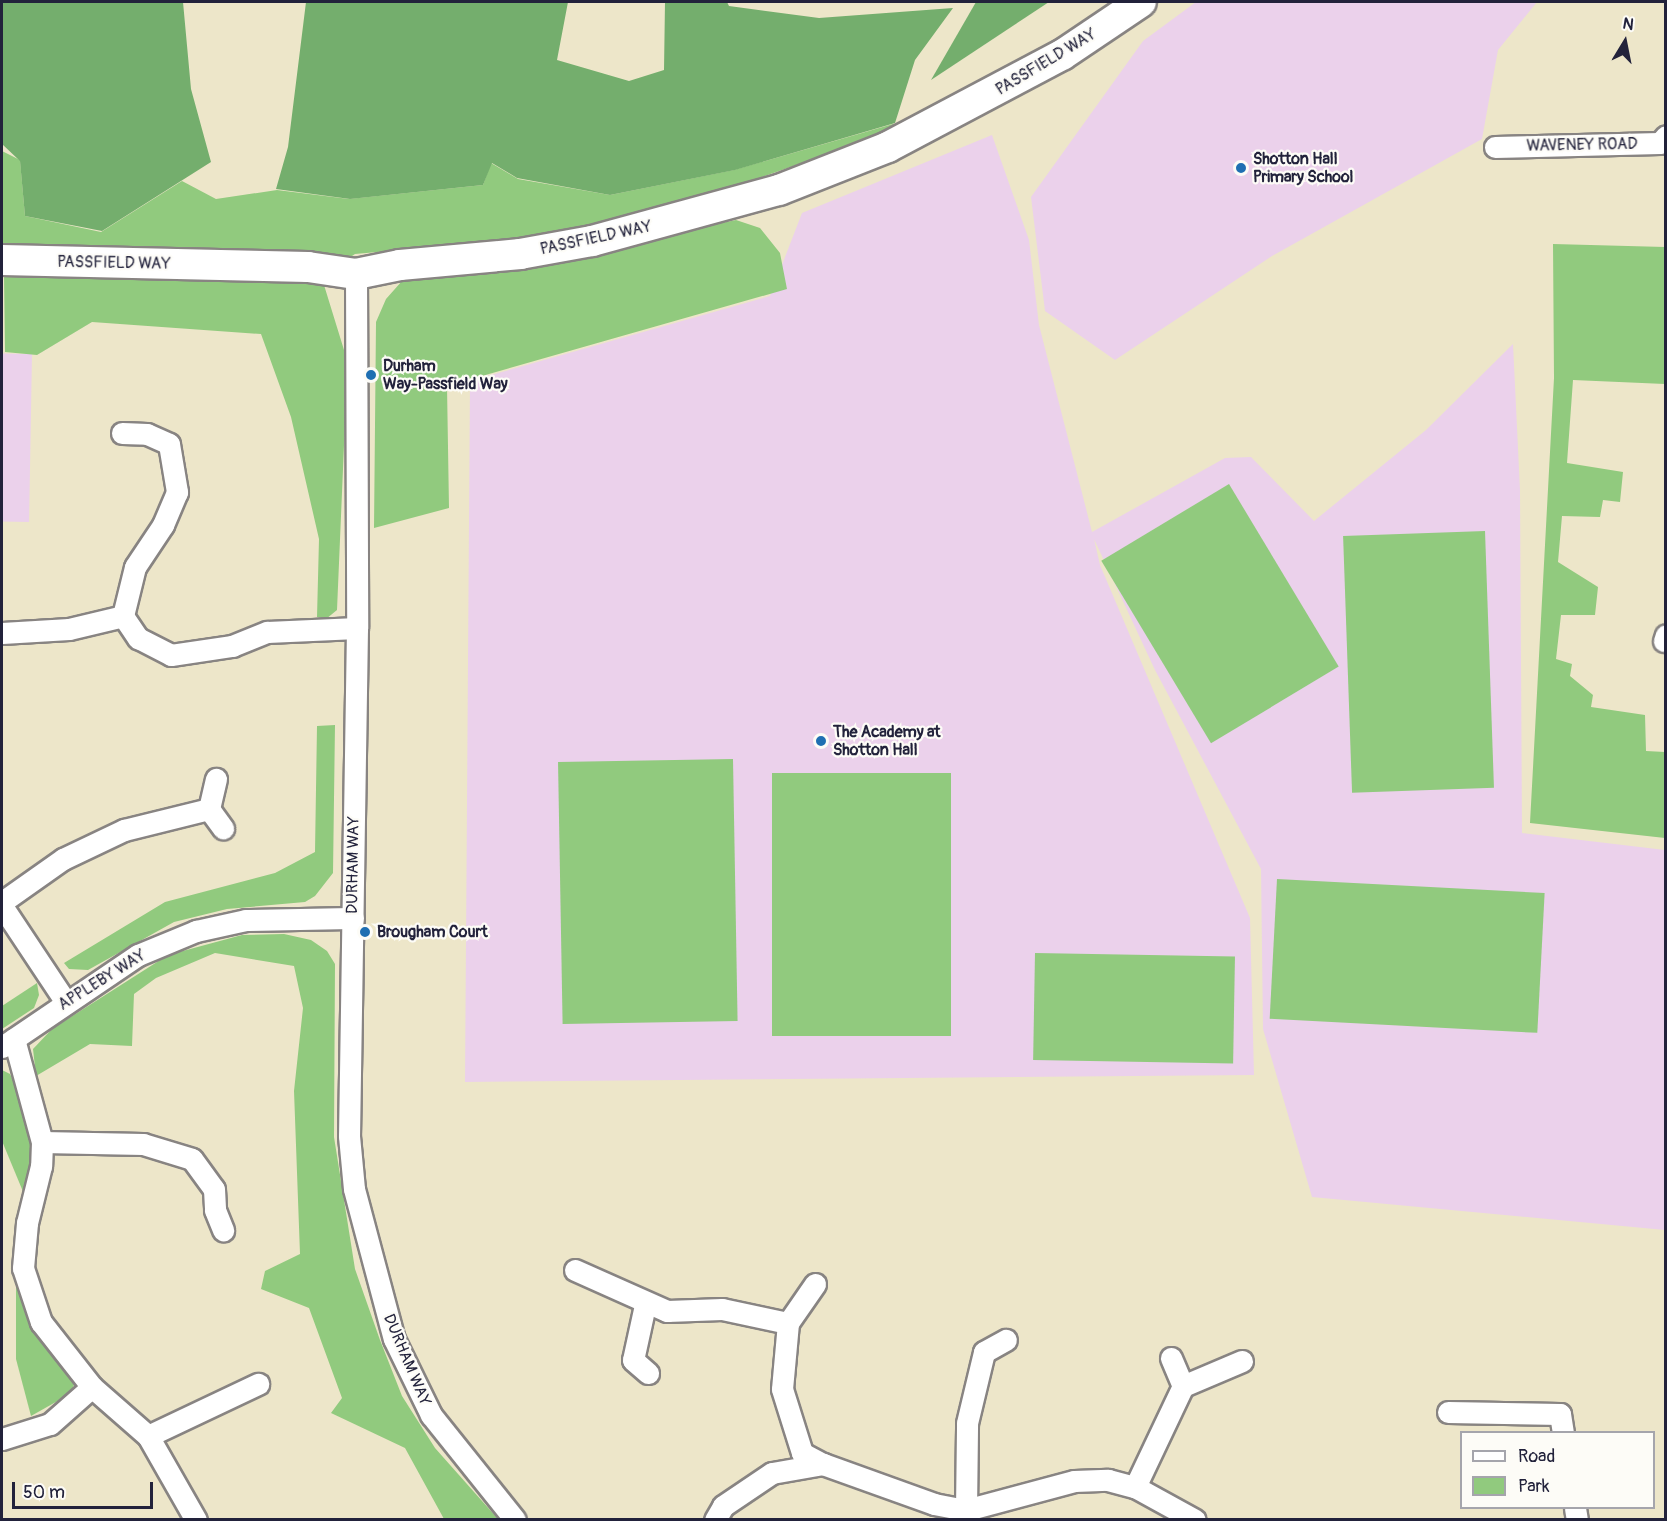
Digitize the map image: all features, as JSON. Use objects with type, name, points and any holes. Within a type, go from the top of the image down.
[{"type":"street","name":"PASSFIELD WAY","points":[[2,260],[308,267],[356,274],[400,265],[519,254],[592,241],[779,190],[888,147],[979,101],[1062,55],[1141,2]]},
{"type":"street","name":"WAVENEY ROAD","points":[[1495,147],[1660,143],[1665,136]]},
{"type":"street","name":"DURHAM WAY","points":[[356,274],[357,628],[349,1136],[354,1189],[377,1285],[394,1339],[431,1415],[514,1520]]},
{"type":"street","points":[[122,434],[147,434],[169,444],[177,492],[163,525],[135,567],[123,616],[138,638],[171,655],[232,646],[267,632],[357,628]]},
{"type":"street","points":[[2,633],[69,629],[123,616]]},
{"type":"street","points":[[216,778],[209,809],[223,828]]},
{"type":"street","points":[[65,1001],[2,904],[63,859],[124,830],[209,809]]},
{"type":"street","name":"APPLEBY WAY","points":[[8,1043],[65,1001],[138,955],[196,931],[246,920],[353,918]]},
{"type":"street","points":[[8,1043],[42,1142],[41,1166],[27,1223],[23,1268],[41,1322],[92,1387],[148,1436],[196,1520]]},
{"type":"street","points":[[42,1142],[143,1144],[192,1159],[214,1189],[215,1210],[223,1230]]},
{"type":"street","points":[[575,1270],[645,1305],[667,1311],[722,1309],[788,1323]]},
{"type":"street","points":[[815,1284],[788,1323],[782,1389],[802,1452],[823,1464],[934,1504],[966,1510],[1074,1481],[1108,1480],[1135,1487],[1195,1520]]},
{"type":"street","points":[[645,1305],[633,1360],[648,1373]]},
{"type":"street","points":[[966,1510],[967,1423],[984,1352],[1006,1340]]},
{"type":"street","points":[[1171,1358],[1182,1386]]},
{"type":"street","points":[[1135,1487],[1182,1386],[1242,1361]]},
{"type":"street","points":[[148,1436],[258,1384]]},
{"type":"street","points":[[2,1440],[50,1424],[92,1387]]},
{"type":"street","points":[[1449,1412],[1560,1414],[1563,1431]]},
{"type":"street","points":[[716,1520],[723,1506],[772,1473],[823,1464]]},
{"type":"shaded area","name":"Shotton Hall Primary School","points":[[1196,2],[1537,2],[1498,50],[1482,139],[1272,256],[1115,360],[1045,311],[1031,197],[1143,41]]},
{"type":"shaded area","name":"The Academy at Shotton Hall","points":[[992,135],[1029,240],[1039,325],[1092,532],[1225,458],[1251,457],[1314,521],[1426,430],[1513,344],[1520,490],[1522,833],[1665,850],[1665,1230],[1312,1197],[1263,1029],[1261,869],[1155,670],[1094,539],[1100,565],[1250,918],[1254,1075],[465,1082],[470,381],[770,296],[802,213]]},
{"type":"shaded area","points":[[2,353],[32,354],[29,522],[2,522]]},
{"type":"green space","points":[[2,2],[183,2],[191,89],[211,162],[102,231],[25,216],[20,161],[2,144]]},
{"type":"green space","points":[[306,2],[568,2],[557,60],[629,81],[664,70],[665,2],[727,2],[729,6],[819,18],[953,8],[915,60],[895,123],[735,170],[610,195],[517,178],[492,163],[483,185],[350,199],[276,189],[288,147]]},
{"type":"green space","points":[[976,2],[1049,2],[931,80]]},
{"type":"green space","points":[[893,124],[898,129],[685,204],[547,237],[355,254],[349,258],[301,250],[2,248],[2,151],[20,160],[25,216],[101,232],[182,181],[216,199],[277,190],[349,199],[483,185],[491,163],[518,179],[610,195],[734,170]]},
{"type":"green space","points":[[1664,179],[1666,179],[1665,384],[1573,380],[1567,463],[1623,472],[1620,502],[1603,500],[1600,517],[1562,516],[1558,562],[1598,587],[1595,615],[1561,615],[1556,659],[1572,664],[1570,676],[1593,695],[1591,707],[1645,715],[1646,751],[1665,752],[1665,838],[1530,823],[1554,378],[1553,244],[1665,247]]},
{"type":"green space","points":[[736,220],[760,228],[780,253],[787,289],[447,386],[449,508],[374,528],[376,322],[386,299],[402,281],[517,266]]},
{"type":"green space","points":[[4,275],[305,278],[324,285],[344,350],[345,422],[337,610],[326,619],[317,617],[319,539],[291,417],[261,334],[92,322],[37,355],[5,352]]},
{"type":"green space","points":[[1229,484],[1339,667],[1211,743],[1101,561]]},
{"type":"green space","points":[[1485,531],[1494,788],[1352,793],[1343,536]]},
{"type":"green space","points":[[335,725],[333,873],[315,896],[305,902],[227,909],[174,922],[88,970],[69,969],[64,963],[165,902],[275,873],[315,852],[317,726]]},
{"type":"green space","points":[[733,759],[738,1021],[563,1024],[558,762]]},
{"type":"green space","points":[[772,773],[951,773],[951,1036],[772,1036]]},
{"type":"green space","points":[[1277,879],[1545,893],[1537,1033],[1270,1019]]},
{"type":"green space","points":[[284,934],[311,940],[327,951],[335,964],[334,1137],[355,1269],[380,1340],[402,1396],[435,1448],[498,1519],[444,1519],[405,1448],[331,1413],[342,1398],[309,1308],[261,1289],[265,1271],[300,1254],[294,1091],[303,1008],[294,966],[215,953],[156,978],[134,994],[132,1046],[90,1044],[36,1076],[33,1049],[52,1029],[168,955],[242,935]]},
{"type":"green space","points":[[1035,953],[1235,956],[1233,1063],[1033,1060]]},
{"type":"green space","points":[[37,983],[39,995],[34,1008],[2,1029],[2,1006]]},
{"type":"green space","points":[[2,1070],[10,1074],[16,1086],[34,1147],[24,1194],[2,1141]]},
{"type":"green space","points":[[20,1284],[74,1385],[70,1394],[31,1416],[16,1359],[16,1286]]},
{"type":"place","name":"Shotton Hall Primary School","points":[[1241,168]]},
{"type":"place","name":"Durham Way-Passfield Way","points":[[371,375]]},
{"type":"place","name":"The Academy at Shotton Hall","points":[[821,741]]},
{"type":"place","name":"Brougham Court","points":[[365,932]]}]
